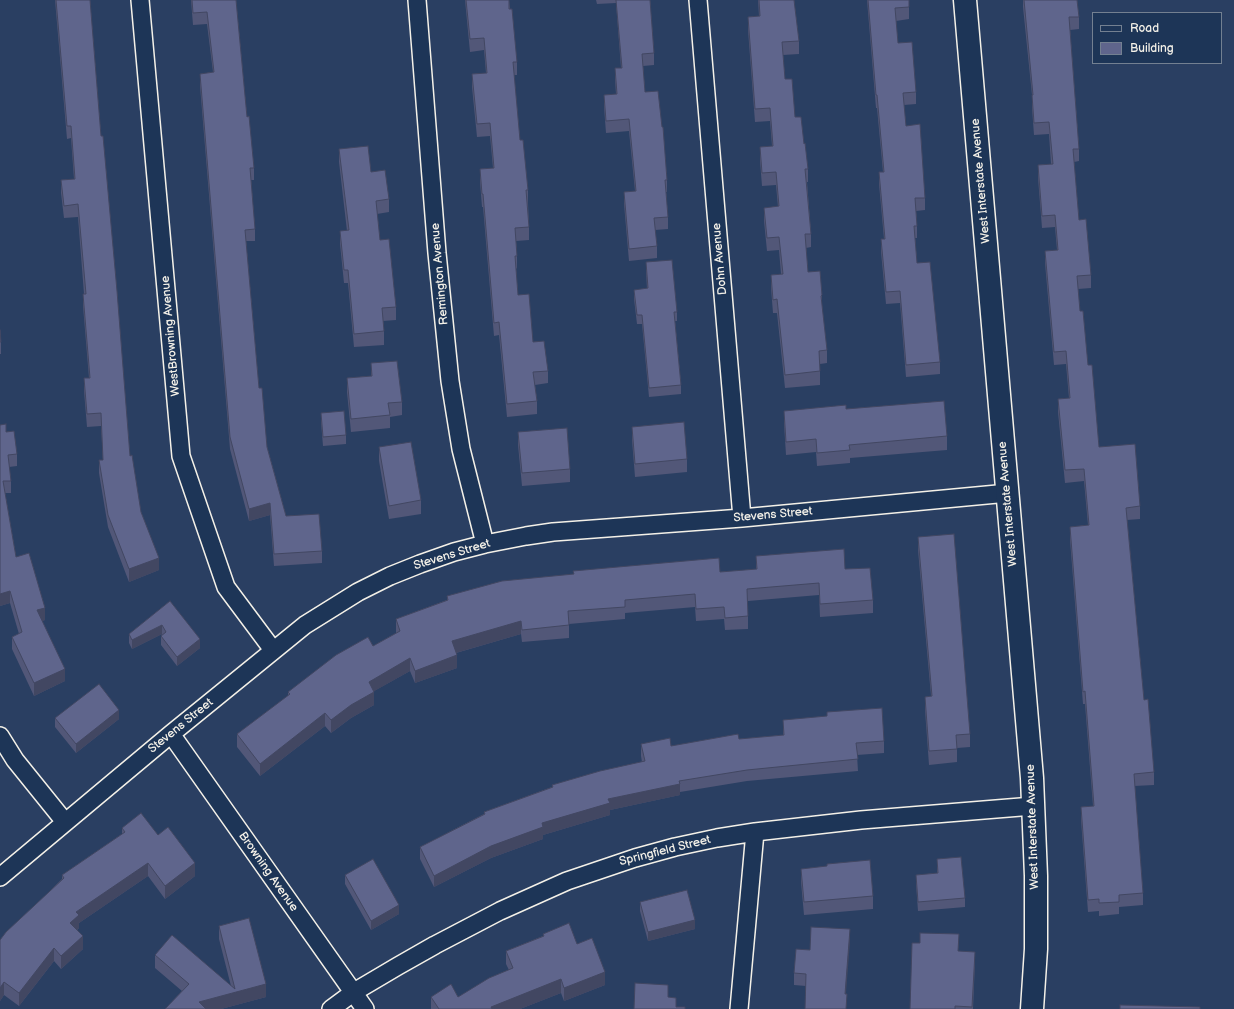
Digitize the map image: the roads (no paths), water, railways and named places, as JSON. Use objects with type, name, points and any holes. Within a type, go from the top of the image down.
[{"type":"street","name":"WestBrowning Avenue","points":[[140,0],[182,456],[226,587],[273,650]]},
{"type":"street","name":"Remington Avenue","points":[[417,0],[437,253],[450,381],[461,449],[485,544]]},
{"type":"street","name":"Dohn Avenue","points":[[698,0],[742,518]]},
{"type":"street","name":"West Interstate Avenue","points":[[965,0],[1008,493],[1033,806],[1036,863],[1036,949],[1032,1009]]},
{"type":"street","name":"Stevens Street","points":[[0,877],[171,734],[305,625],[371,586],[420,564],[454,552],[485,544],[553,532],[742,518],[1008,493]]},
{"type":"street","name":"Browning Avenue","points":[[171,734],[365,1009]]},
{"type":"street","points":[[0,736],[16,760],[65,822]]},
{"type":"street","name":"Springfield Street","points":[[331,1009],[354,992],[467,928],[567,881],[635,858],[675,847],[754,832],[861,820],[1033,806]]},
{"type":"street","points":[[740,1009],[754,832]]}]
